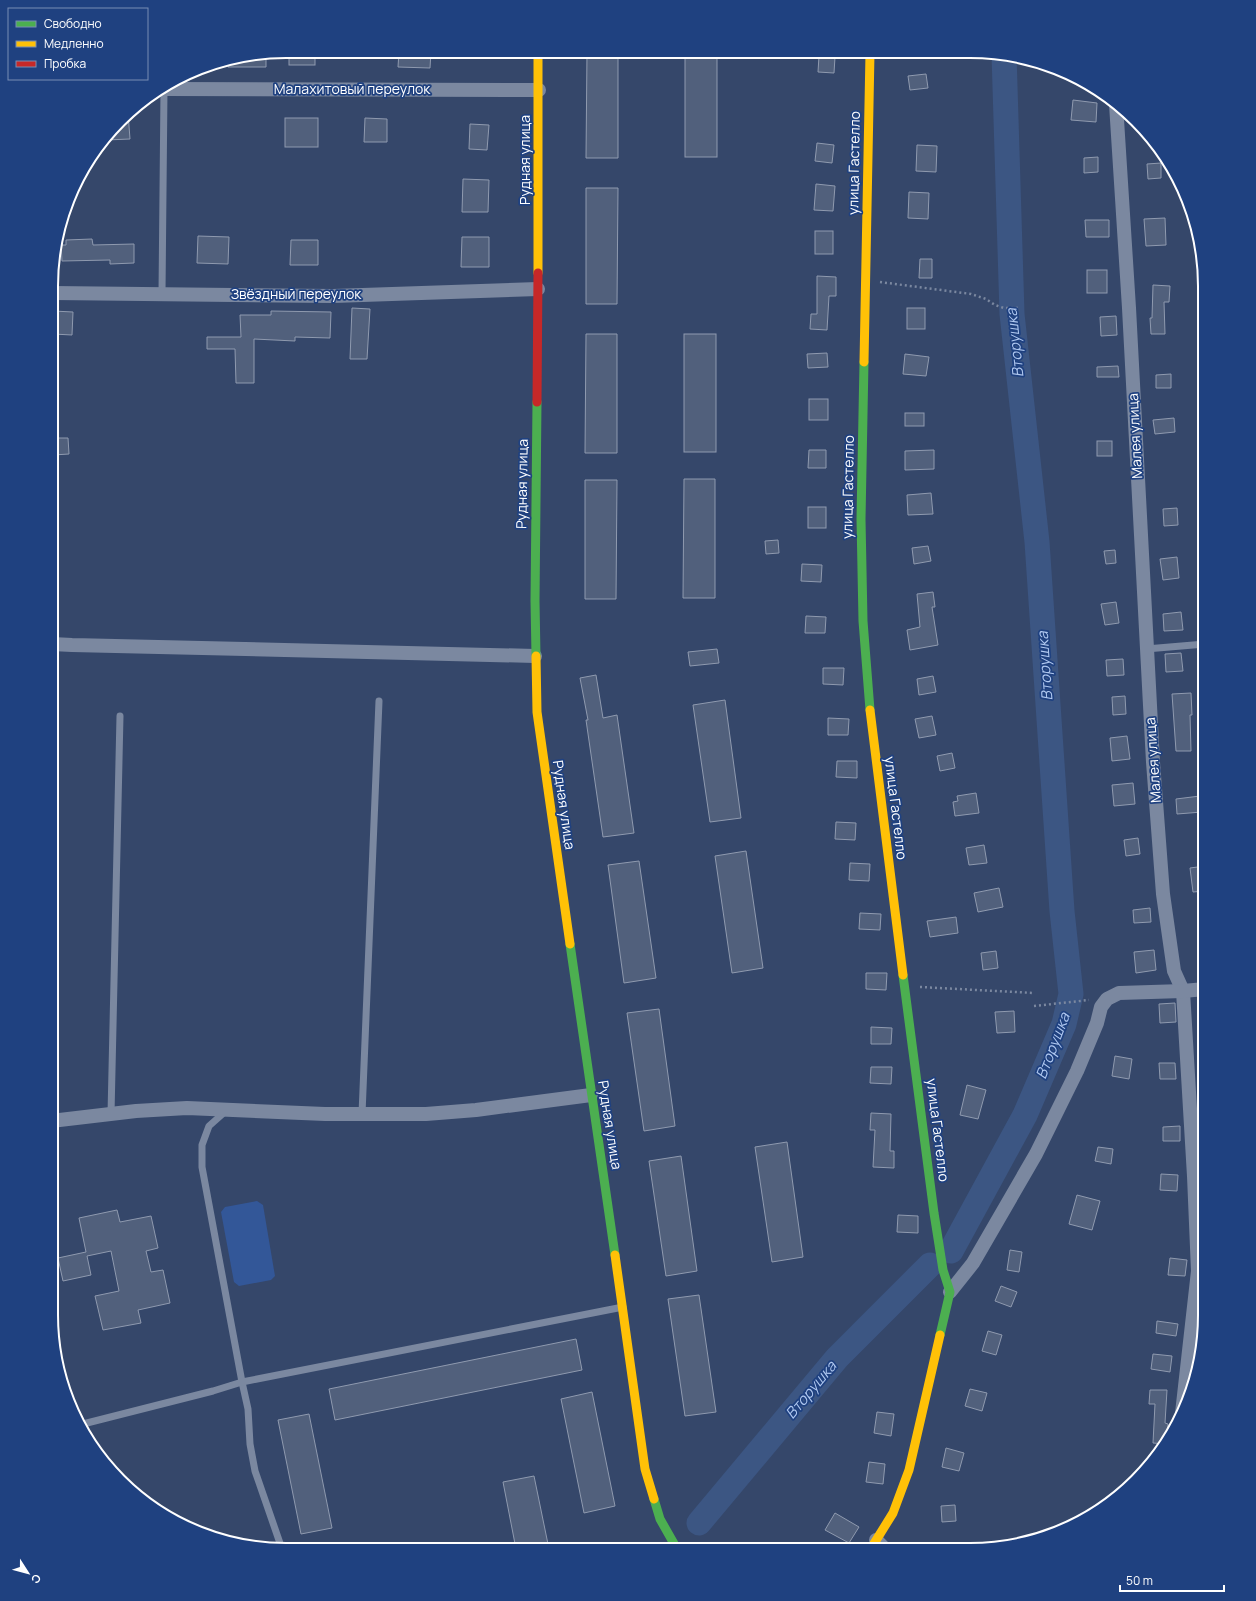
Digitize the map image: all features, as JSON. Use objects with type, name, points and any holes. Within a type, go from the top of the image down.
[{"type":"street","name":"Рудная улица","points":[[538,58],[538,289],[534,601],[537,712],[645,1469],[660,1519],[673,1543]]},
{"type":"street","name":"улица Гастелло","points":[[870,58],[861,519],[863,621],[870,716],[934,1213],[943,1270],[950,1292]]},
{"type":"street","name":"Малахитовый переулок","points":[[170,90],[539,90]]},
{"type":"street","name":"Малея улица","points":[[1116,112],[1129,308],[1146,649],[1163,894],[1174,971],[1182,991],[1194,1176],[1198,1271],[1184,1393]]},
{"type":"street","name":"Звёздный переулок","points":[[58,293],[333,296],[538,289]]},
{"type":"street","points":[[58,644],[535,656]]},
{"type":"street","points":[[878,1543],[893,1513],[909,1470],[950,1292],[973,1263],[1036,1154],[1077,1070],[1097,1022],[1101,1007],[1107,999],[1119,993],[1198,990]]},
{"type":"street","points":[[58,1120],[187,1108],[362,1114],[426,1114],[469,1111],[591,1095]]},
{"type":"lane","points":[[162,293],[165,93]]},
{"type":"lane","points":[[1146,649],[1198,645]]},
{"type":"lane","points":[[362,1114],[380,701]]},
{"type":"lane","points":[[111,1114],[120,716]]},
{"type":"lane","points":[[228,1110],[209,1126],[202,1145],[202,1167],[248,1409],[250,1444],[255,1470],[280,1543]]},
{"type":"lane","points":[[86,1423],[213,1391],[242,1382],[623,1307]]},
{"type":"path","points":[[866,280],[971,294],[986,299],[994,306],[1018,308]]},
{"type":"path","points":[[905,987],[1034,993]]},
{"type":"path","points":[[1034,1006],[1080,1000]]},
{"type":"shaded area","points":[[257,1201],[263,1205],[275,1276],[271,1280],[239,1286],[234,1282],[221,1212],[225,1207]]},
{"type":"building","points":[[289,58],[315,58],[315,65],[289,65]]},
{"type":"building","points":[[399,58],[431,58],[430,68],[398,67]]},
{"type":"building","points":[[587,58],[618,58],[618,158],[586,158]]},
{"type":"building","points":[[685,58],[717,58],[717,157],[685,157]]},
{"type":"building","points":[[819,58],[835,58],[834,73],[818,72]]},
{"type":"building","points":[[266,59],[266,67],[228,67],[242,62]]},
{"type":"building","points":[[926,74],[928,88],[910,90],[908,76]]},
{"type":"building","points":[[1073,100],[1097,103],[1096,122],[1071,120]]},
{"type":"building","points":[[285,118],[318,118],[318,147],[285,147]]},
{"type":"building","points":[[365,118],[387,119],[387,142],[364,142]]},
{"type":"building","points":[[129,122],[130,139],[112,140]]},
{"type":"building","points":[[470,124],[489,125],[487,150],[469,149]]},
{"type":"building","points":[[817,143],[834,145],[832,163],[815,161]]},
{"type":"building","points":[[917,145],[937,146],[936,172],[916,171]]},
{"type":"building","points":[[1098,157],[1098,172],[1084,173],[1084,158]]},
{"type":"building","points":[[1161,163],[1161,178],[1148,179],[1147,164]]},
{"type":"building","points":[[463,179],[489,180],[488,212],[462,212]]},
{"type":"building","points":[[816,184],[835,186],[833,211],[814,210]]},
{"type":"building","points":[[586,188],[618,188],[617,304],[586,304]]},
{"type":"building","points":[[909,192],[929,193],[928,219],[908,218]]},
{"type":"building","points":[[1165,218],[1166,245],[1146,246],[1144,219]]},
{"type":"building","points":[[1085,220],[1109,220],[1109,237],[1086,237]]},
{"type":"building","points":[[815,231],[833,231],[833,254],[815,254]]},
{"type":"building","points":[[198,236],[229,237],[228,264],[197,263]]},
{"type":"building","points":[[462,237],[489,237],[489,267],[461,267]]},
{"type":"building","points":[[92,239],[93,245],[134,244],[134,263],[110,264],[110,260],[62,261],[62,245],[66,245],[66,240]]},
{"type":"building","points":[[291,240],[318,240],[318,265],[290,265]]},
{"type":"building","points":[[920,259],[932,259],[932,278],[919,278]]},
{"type":"building","points":[[1087,270],[1107,270],[1107,293],[1087,293]]},
{"type":"building","points":[[817,276],[836,277],[836,296],[829,296],[827,330],[810,329],[811,314],[817,314]]},
{"type":"building","points":[[1153,285],[1170,286],[1169,302],[1164,302],[1165,334],[1151,334],[1150,318],[1152,318]]},
{"type":"building","points":[[352,308],[370,309],[367,359],[350,359]]},
{"type":"building","points":[[907,308],[925,308],[925,329],[907,329]]},
{"type":"building","points":[[58,311],[73,312],[72,335],[58,334]]},
{"type":"building","points":[[271,311],[331,312],[330,338],[295,337],[295,341],[254,339],[254,383],[236,383],[235,349],[207,349],[207,337],[241,337],[240,315],[271,315]]},
{"type":"building","points":[[1116,316],[1117,335],[1101,336],[1100,317]]},
{"type":"building","points":[[586,334],[617,334],[617,453],[585,453]]},
{"type":"building","points":[[684,334],[716,334],[716,452],[684,452]]},
{"type":"building","points":[[827,353],[828,367],[808,368],[807,354]]},
{"type":"building","points":[[905,354],[929,357],[926,376],[903,374]]},
{"type":"building","points":[[1118,366],[1119,377],[1097,377],[1097,367]]},
{"type":"building","points":[[1171,374],[1171,388],[1156,388],[1156,375]]},
{"type":"building","points":[[809,399],[828,399],[828,420],[809,420]]},
{"type":"building","points":[[905,413],[924,413],[924,426],[905,426]]},
{"type":"building","points":[[1174,418],[1175,432],[1155,434],[1153,420]]},
{"type":"building","points":[[58,438],[68,438],[69,454],[58,455]]},
{"type":"building","points":[[1097,441],[1112,441],[1112,456],[1097,456]]},
{"type":"building","points":[[809,450],[826,450],[826,468],[808,468]]},
{"type":"building","points":[[934,450],[934,469],[905,470],[905,451]]},
{"type":"building","points":[[684,479],[715,479],[715,598],[683,598]]},
{"type":"building","points":[[585,480],[617,480],[616,599],[585,599]]},
{"type":"building","points":[[931,493],[933,514],[908,515],[907,495]]},
{"type":"building","points":[[808,507],[826,507],[826,528],[808,528]]},
{"type":"building","points":[[1177,508],[1178,525],[1164,526],[1163,509]]},
{"type":"building","points":[[778,540],[779,553],[766,554],[765,541]]},
{"type":"building","points":[[928,546],[931,561],[914,564],[912,548]]},
{"type":"building","points":[[1115,550],[1116,563],[1106,564],[1104,551]]},
{"type":"building","points":[[1177,557],[1179,578],[1163,580],[1160,559]]},
{"type":"building","points":[[802,564],[822,565],[821,582],[801,581]]},
{"type":"building","points":[[933,592],[935,607],[932,607],[938,645],[910,650],[907,630],[920,627],[917,594]]},
{"type":"building","points":[[1116,602],[1119,623],[1105,625],[1101,604]]},
{"type":"building","points":[[1181,612],[1183,630],[1164,631],[1163,614]]},
{"type":"building","points":[[806,616],[826,617],[825,633],[805,633]]},
{"type":"building","points":[[717,649],[719,663],[690,666],[688,652]]},
{"type":"building","points":[[1181,653],[1183,671],[1166,672],[1165,654]]},
{"type":"building","points":[[1123,659],[1124,675],[1107,676],[1106,660]]},
{"type":"building","points":[[823,668],[844,668],[843,685],[823,684]]},
{"type":"building","points":[[596,675],[603,718],[617,715],[634,833],[603,837],[586,720],[588,720],[580,678]]},
{"type":"building","points":[[933,676],[936,692],[919,695],[917,679]]},
{"type":"building","points":[[1191,693],[1191,751],[1176,751],[1172,694]]},
{"type":"building","points":[[1125,696],[1126,714],[1113,715],[1112,697]]},
{"type":"building","points":[[725,700],[741,818],[710,822],[693,705]]},
{"type":"building","points":[[932,716],[936,735],[919,738],[915,719]]},
{"type":"building","points":[[828,718],[849,719],[848,735],[828,735]]},
{"type":"building","points":[[1127,736],[1130,759],[1112,761],[1110,738]]},
{"type":"building","points":[[952,753],[955,768],[940,771],[937,756]]},
{"type":"building","points":[[837,761],[857,761],[857,778],[836,777]]},
{"type":"building","points":[[1133,783],[1135,804],[1114,806],[1112,785]]},
{"type":"building","points":[[976,793],[979,813],[955,816],[953,802],[958,801],[957,796]]},
{"type":"building","points":[[1198,796],[1198,812],[1177,814],[1176,799]]},
{"type":"building","points":[[836,822],[856,823],[855,840],[835,839]]},
{"type":"building","points":[[1138,838],[1140,854],[1126,856],[1124,840]]},
{"type":"building","points":[[984,845],[987,863],[969,865],[966,848]]},
{"type":"building","points":[[746,851],[763,968],[732,973],[715,856]]},
{"type":"building","points":[[639,861],[656,978],[624,983],[608,865]]},
{"type":"building","points":[[850,863],[870,864],[869,881],[849,880]]},
{"type":"building","points":[[1198,867],[1198,892],[1193,892],[1190,868]]},
{"type":"building","points":[[999,888],[1003,907],[978,912],[974,893]]},
{"type":"building","points":[[1150,908],[1151,922],[1134,923],[1133,910]]},
{"type":"building","points":[[860,913],[881,914],[880,930],[859,929]]},
{"type":"building","points":[[956,917],[958,933],[930,937],[927,921]]},
{"type":"building","points":[[1154,950],[1156,970],[1136,973],[1134,952]]},
{"type":"building","points":[[996,951],[998,968],[983,970],[981,953]]},
{"type":"building","points":[[866,973],[887,973],[886,990],[866,989]]},
{"type":"building","points":[[1175,1003],[1176,1022],[1160,1023],[1159,1004]]},
{"type":"building","points":[[659,1009],[675,1126],[644,1131],[627,1013]]},
{"type":"building","points":[[1014,1011],[1015,1032],[997,1033],[995,1012]]},
{"type":"building","points":[[871,1027],[892,1028],[891,1044],[871,1044]]},
{"type":"building","points":[[1115,1056],[1132,1059],[1129,1079],[1112,1076]]},
{"type":"building","points":[[1159,1063],[1175,1063],[1176,1079],[1160,1079]]},
{"type":"building","points":[[871,1067],[892,1067],[891,1084],[870,1083]]},
{"type":"building","points":[[967,1085],[986,1090],[978,1119],[960,1115]]},
{"type":"building","points":[[871,1113],[891,1114],[890,1151],[894,1151],[894,1168],[873,1167],[875,1130],[870,1130]]},
{"type":"building","points":[[1180,1126],[1180,1141],[1163,1141],[1163,1127]]},
{"type":"building","points":[[787,1142],[803,1257],[772,1262],[755,1147]]},
{"type":"building","points":[[1098,1147],[1113,1149],[1111,1164],[1095,1161]]},
{"type":"building","points":[[681,1156],[697,1271],[666,1276],[649,1161]]},
{"type":"building","points":[[1161,1174],[1178,1175],[1177,1191],[1160,1190]]},
{"type":"building","points":[[1077,1195],[1100,1201],[1092,1230],[1069,1224]]},
{"type":"building","points":[[117,1210],[120,1222],[151,1216],[158,1248],[146,1251],[151,1272],[163,1270],[170,1303],[138,1310],[141,1323],[103,1330],[95,1296],[119,1291],[111,1251],[87,1256],[91,1275],[63,1281],[58,1258],[86,1252],[79,1218]]},
{"type":"building","points":[[898,1215],[918,1216],[918,1233],[897,1232]]},
{"type":"building","points":[[1010,1250],[1022,1252],[1019,1272],[1007,1270]]},
{"type":"building","points":[[1170,1258],[1187,1260],[1185,1276],[1168,1275]]},
{"type":"building","points":[[1001,1286],[1017,1292],[1011,1307],[995,1301]]},
{"type":"building","points":[[699,1295],[716,1412],[685,1416],[668,1299]]},
{"type":"building","points":[[1157,1321],[1178,1324],[1176,1336],[1156,1333]]},
{"type":"building","points":[[988,1331],[1002,1335],[996,1355],[982,1351]]},
{"type":"building","points":[[576,1339],[582,1370],[335,1420],[329,1389]]},
{"type":"building","points":[[1153,1354],[1172,1356],[1170,1372],[1151,1369]]},
{"type":"building","points":[[970,1389],[987,1393],[982,1411],[965,1406]]},
{"type":"building","points":[[1150,1390],[1167,1390],[1165,1423],[1168,1424],[1168,1428],[1159,1443],[1153,1443],[1155,1404],[1149,1404]]},
{"type":"building","points":[[592,1392],[615,1506],[584,1513],[561,1399]]},
{"type":"building","points":[[877,1412],[894,1414],[891,1436],[874,1433]]},
{"type":"building","points":[[309,1414],[332,1528],[301,1534],[278,1420]]},
{"type":"building","points":[[946,1448],[964,1453],[959,1471],[942,1467]]},
{"type":"building","points":[[869,1462],[885,1464],[883,1484],[866,1482]]},
{"type":"building","points":[[534,1476],[548,1543],[515,1543],[503,1482]]},
{"type":"building","points":[[955,1505],[956,1521],[942,1522],[941,1506]]},
{"type":"building","points":[[835,1513],[859,1527],[849,1543],[825,1530]]},
{"type":"waterway","name":"Вторушка","points":[[951,1251],[1025,1115],[1064,1024],[1071,994],[1062,911],[1037,542],[1012,314],[1004,61]]},
{"type":"waterway","name":"Вторушка","points":[[699,1523],[837,1358],[930,1265]]},
{"type":"traffic: fast","points":[[864,362],[861,519],[863,621],[870,710]]},
{"type":"traffic: fast","points":[[536,656],[535,601],[537,402]]},
{"type":"traffic: fast","points":[[570,944],[615,1255]]},
{"type":"traffic: fast","points":[[903,975],[934,1213],[943,1270],[950,1292],[940,1335]]},
{"type":"traffic: fast","points":[[654,1499],[660,1519],[674,1543]]},
{"type":"traffic: slow","points":[[538,58],[538,273]]},
{"type":"traffic: slow","points":[[864,362],[870,58]]},
{"type":"traffic: slow","points":[[536,656],[537,712],[570,944]]},
{"type":"traffic: slow","points":[[870,710],[903,975]]},
{"type":"traffic: slow","points":[[615,1255],[645,1469],[654,1499]]},
{"type":"traffic: slow","points":[[874,1543],[893,1513],[909,1470],[940,1335]]},
{"type":"traffic: jam","points":[[537,402],[538,273]]}]
